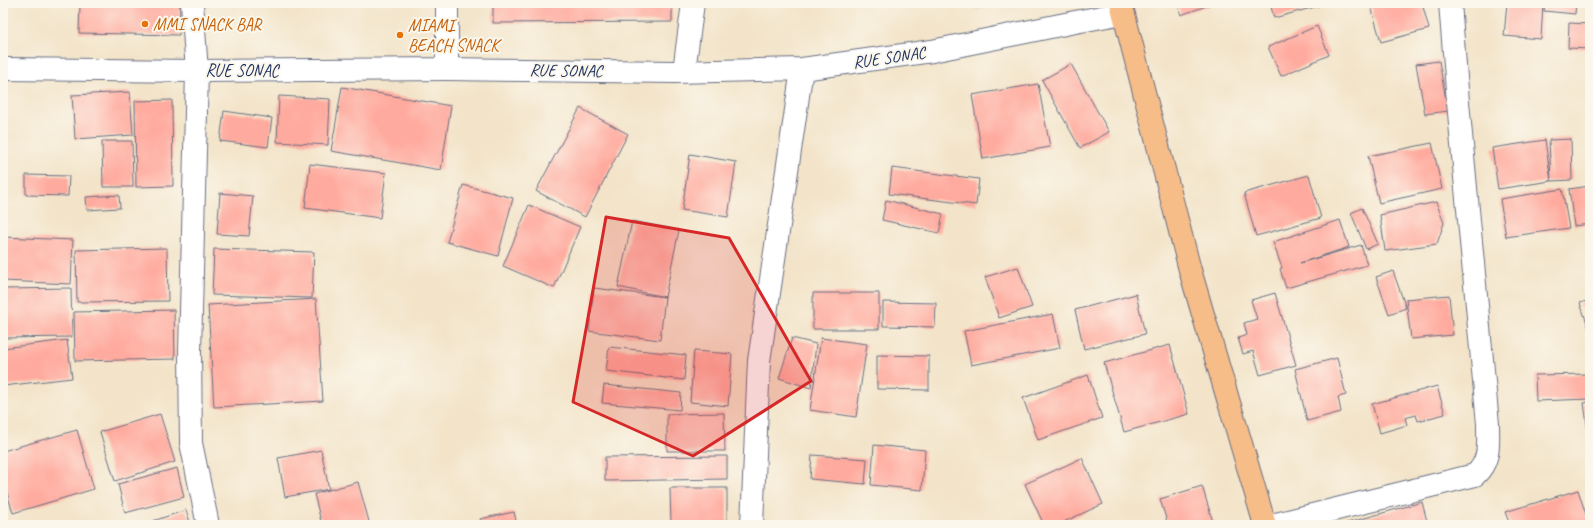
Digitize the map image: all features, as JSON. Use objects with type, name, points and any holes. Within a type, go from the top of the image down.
[{"type":"main road","points":[[1122,8],[1190,270],[1265,525]]},
{"type":"street","points":[[192,3],[197,71],[190,344],[191,443],[208,525]]},
{"type":"street","points":[[446,3],[447,69]]},
{"type":"street","points":[[684,72],[693,3]]},
{"type":"street","points":[[1272,525],[1475,475],[1483,468],[1488,456],[1488,424],[1458,110],[1450,3]]},
{"type":"street","name":"RUE SONAC","points":[[3,70],[197,71],[447,69],[684,72],[802,69],[932,51],[1070,22],[1122,8]]},
{"type":"street","points":[[752,525],[759,361],[802,69]]},
{"type":"highlighted area","points":[[606,217],[729,238],[811,381],[693,456],[573,402]]},
{"type":"building","points":[[80,3],[180,3],[179,35],[79,33]]},
{"type":"building","points":[[493,3],[672,3],[672,22],[493,23]]},
{"type":"building","points":[[975,3],[1006,3],[1006,4],[975,8]]},
{"type":"building","points":[[1177,3],[1208,3],[1209,5],[1181,15]]},
{"type":"building","points":[[1270,3],[1326,3],[1326,4],[1274,18]]},
{"type":"building","points":[[1370,3],[1422,3],[1429,29],[1381,42]]},
{"type":"building","points":[[1507,3],[1543,3],[1541,39],[1504,36]]},
{"type":"building","points":[[1545,3],[1576,3],[1575,14],[1544,11]]},
{"type":"building","points":[[1569,23],[1590,24],[1590,49],[1568,48]]},
{"type":"building","points":[[1317,26],[1329,55],[1281,76],[1268,47]]},
{"type":"building","points":[[1439,61],[1448,111],[1425,114],[1416,64]]},
{"type":"building","points":[[1071,64],[1109,132],[1080,148],[1042,80]]},
{"type":"building","points":[[1038,84],[1050,147],[983,159],[972,95]]},
{"type":"building","points":[[342,87],[451,106],[441,170],[331,151]]},
{"type":"building","points":[[130,92],[133,135],[75,139],[72,95]]},
{"type":"building","points":[[279,96],[330,99],[328,145],[277,142]]},
{"type":"building","points":[[172,100],[173,186],[136,187],[135,101]]},
{"type":"building","points":[[580,108],[628,134],[585,217],[536,191]]},
{"type":"building","points":[[224,111],[272,118],[268,147],[220,141]]},
{"type":"building","points":[[1571,139],[1572,180],[1551,181],[1549,140]]},
{"type":"building","points":[[1545,140],[1551,181],[1498,189],[1492,148]]},
{"type":"building","points":[[102,141],[132,141],[133,187],[103,187]]},
{"type":"building","points":[[1432,143],[1442,189],[1379,203],[1368,156]]},
{"type":"building","points":[[690,154],[736,162],[728,217],[682,210]]},
{"type":"building","points":[[310,164],[386,173],[380,218],[305,208]]},
{"type":"building","points":[[892,168],[979,179],[976,205],[889,194]]},
{"type":"building","points":[[26,175],[69,176],[68,196],[26,195]]},
{"type":"building","points":[[1309,175],[1321,218],[1256,236],[1244,193]]},
{"type":"building","points":[[463,185],[513,198],[498,256],[447,242]]},
{"type":"building","points":[[1590,186],[1590,224],[1574,226],[1569,189]]},
{"type":"building","points":[[1562,189],[1569,228],[1506,237],[1500,199]]},
{"type":"building","points":[[220,193],[253,196],[249,236],[217,234]]},
{"type":"building","points":[[119,195],[120,208],[87,210],[86,197]]},
{"type":"building","points":[[886,200],[943,214],[939,233],[882,220]]},
{"type":"building","points":[[1436,202],[1444,223],[1437,244],[1385,251],[1380,215]]},
{"type":"building","points":[[529,205],[580,227],[554,288],[503,266]]},
{"type":"building","points":[[1362,208],[1378,244],[1366,249],[1351,213]]},
{"type":"building","points":[[1340,220],[1349,247],[1300,263],[1361,245],[1367,265],[1286,288],[1280,269],[1282,268],[1273,242]]},
{"type":"building","points":[[632,221],[679,230],[665,297],[618,287]]},
{"type":"building","points":[[3,237],[73,240],[71,284],[3,281]]},
{"type":"building","points":[[167,248],[168,301],[77,302],[76,250]]},
{"type":"building","points":[[214,249],[314,252],[312,298],[212,295]]},
{"type":"building","points":[[1018,267],[1032,307],[999,318],[985,277]]},
{"type":"building","points":[[1393,271],[1406,308],[1389,314],[1376,277]]},
{"type":"building","points":[[71,288],[72,337],[3,338],[3,289]]},
{"type":"building","points":[[594,288],[665,297],[660,340],[589,331]]},
{"type":"building","points":[[813,293],[879,293],[879,329],[813,329]]},
{"type":"building","points":[[1275,293],[1296,365],[1260,375],[1253,351],[1243,354],[1238,338],[1247,335],[1244,323],[1257,319],[1251,300]]},
{"type":"building","points":[[1136,294],[1145,334],[1084,349],[1075,310]]},
{"type":"building","points":[[1449,295],[1453,335],[1411,339],[1406,299]]},
{"type":"building","points":[[316,299],[323,401],[214,407],[208,305]]},
{"type":"building","points":[[1590,300],[1590,332],[1580,303]]},
{"type":"building","points":[[883,302],[936,303],[935,327],[883,326]]},
{"type":"building","points":[[174,310],[175,359],[75,361],[74,312]]},
{"type":"building","points":[[1053,314],[1060,348],[971,365],[964,331]]},
{"type":"building","points":[[792,338],[816,344],[811,388],[779,378]]},
{"type":"building","points":[[821,338],[867,344],[856,417],[810,410]]},
{"type":"building","points":[[67,340],[72,378],[3,386],[3,348]]},
{"type":"building","points":[[1170,345],[1189,414],[1124,432],[1104,363]]},
{"type":"building","points":[[609,347],[686,355],[684,380],[606,371]]},
{"type":"building","points":[[694,351],[732,354],[728,406],[690,402]]},
{"type":"building","points":[[877,355],[929,356],[929,390],[877,389]]},
{"type":"building","points":[[1337,358],[1346,395],[1338,397],[1341,412],[1307,421],[1295,369]]},
{"type":"building","points":[[1590,374],[1590,399],[1536,401],[1535,375]]},
{"type":"building","points":[[1088,375],[1102,418],[1038,440],[1023,398]]},
{"type":"building","points":[[604,385],[681,393],[680,410],[602,403]]},
{"type":"building","points":[[1437,386],[1445,414],[1418,421],[1416,415],[1405,418],[1407,425],[1380,433],[1372,404]]},
{"type":"building","points":[[1590,402],[1590,439],[1589,439],[1584,403]]},
{"type":"building","points":[[724,413],[725,451],[667,451],[667,414]]},
{"type":"building","points":[[160,414],[175,462],[115,481],[100,432]]},
{"type":"building","points":[[77,430],[94,489],[13,513],[3,480],[3,451]]},
{"type":"building","points":[[874,445],[925,450],[922,490],[871,485]]},
{"type":"building","points":[[321,450],[329,489],[285,497],[278,458]]},
{"type":"building","points":[[812,455],[867,459],[865,484],[810,479]]},
{"type":"building","points":[[727,456],[727,479],[605,481],[605,457]]},
{"type":"building","points":[[1082,458],[1103,504],[1057,525],[1044,525],[1025,484]]},
{"type":"building","points":[[177,468],[184,497],[125,513],[118,484]]},
{"type":"building","points":[[358,482],[370,525],[322,525],[314,494]]},
{"type":"building","points":[[1202,486],[1214,525],[1168,525],[1160,499]]},
{"type":"building","points":[[670,488],[727,488],[727,525],[671,525]]},
{"type":"building","points":[[1578,490],[1588,521],[1576,525],[1510,525],[1505,512]]},
{"type":"building","points":[[1422,502],[1428,525],[1340,525]]},
{"type":"building","points":[[186,510],[191,525],[141,525]]},
{"type":"building","points":[[514,512],[517,525],[482,525],[480,519]]},
{"type":"place","name":"MMI SNACK BAR","points":[[145,24]]},
{"type":"place","name":"MIAMI BEACH SNACK","points":[[400,35]]}]
